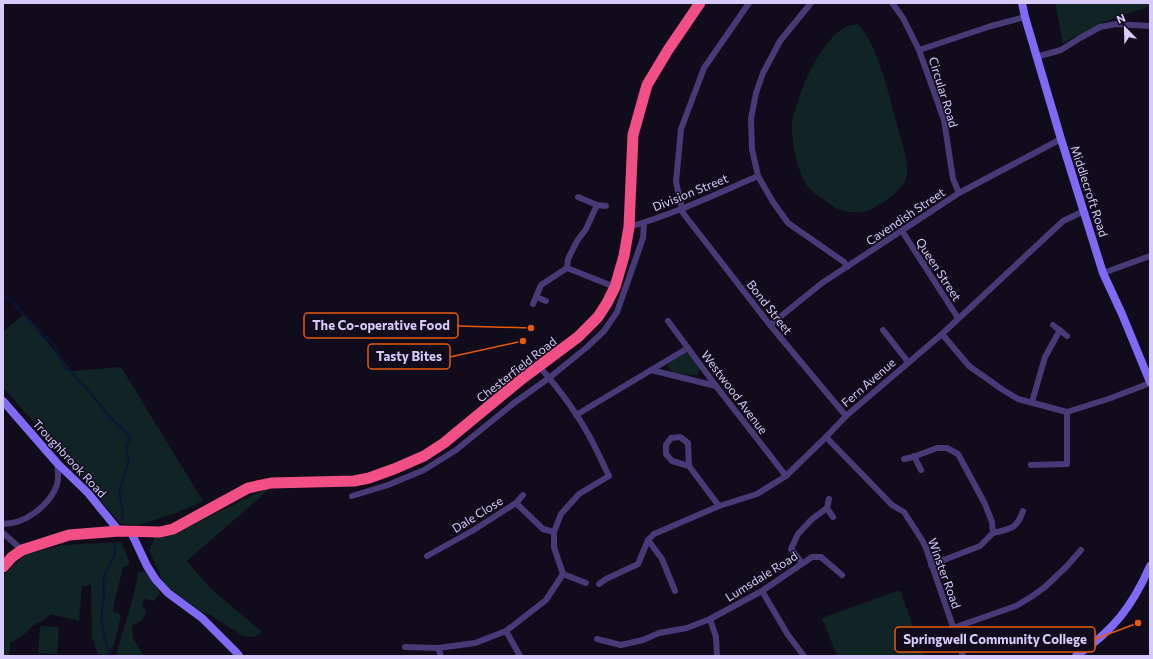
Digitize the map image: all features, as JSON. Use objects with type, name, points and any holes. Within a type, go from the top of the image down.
[{"type":"highway","name":"Chesterfield Road","points":[[22,550],[69,534],[119,531],[160,532],[174,529],[248,488],[272,483],[354,481],[369,478],[394,469],[424,456],[444,443],[539,366],[578,337],[598,317],[607,303],[615,287],[624,256],[629,227],[634,135],[647,85],[668,50],[700,3]]},
{"type":"highway","points":[[3,567],[12,557],[22,550]]},
{"type":"street","name":"Bond Street","points":[[749,3],[704,68],[681,129],[676,182],[683,213],[770,325],[846,416]]},
{"type":"street","points":[[811,3],[780,41],[762,73],[751,119],[752,149],[758,176],[773,202],[788,223],[844,262],[847,267]]},
{"type":"street","name":"Circular Road","points":[[892,3],[903,18],[920,50],[944,120],[954,179],[960,193]]},
{"type":"street","name":"Middlecroft Road","points":[[1022,3],[1036,57],[1103,273],[1122,314],[1150,382]]},
{"type":"street","points":[[920,50],[991,26],[1025,17]]},
{"type":"street","points":[[1036,57],[1061,50],[1100,27],[1116,24],[1150,26]]},
{"type":"street","name":"Cavendish Street","points":[[770,325],[822,283],[960,193],[1061,139]]},
{"type":"street","name":"Division Street","points":[[629,227],[644,223],[682,208],[758,176]]},
{"type":"street","points":[[578,197],[597,205],[606,206]]},
{"type":"street","points":[[567,268],[568,259],[576,241],[586,229],[597,205]]},
{"type":"street","name":"Fern Avenue","points":[[648,540],[654,534],[719,506],[757,494],[786,476],[846,416],[942,334],[1063,220],[1084,212]]},
{"type":"street","points":[[352,496],[388,485],[424,470],[456,450],[586,348],[604,331],[617,312],[643,238],[644,223]]},
{"type":"street","name":"Queen Street","points":[[902,231],[958,318]]},
{"type":"street","points":[[1103,273],[1150,256]]},
{"type":"street","points":[[567,268],[615,287]]},
{"type":"street","points":[[533,304],[541,285],[567,268]]},
{"type":"street","points":[[536,297],[546,301]]},
{"type":"street","name":"Westwood Avenue","points":[[668,321],[786,476]]},
{"type":"street","points":[[1054,325],[1068,336]]},
{"type":"street","points":[[883,330],[908,362]]},
{"type":"street","points":[[1032,402],[1045,357],[1060,330]]},
{"type":"street","points":[[942,334],[969,366],[1003,390],[1018,399],[1067,412],[1111,398],[1150,382]]},
{"type":"street","points":[[576,415],[688,348]]},
{"type":"street","points":[[539,366],[576,415],[594,444],[608,476],[579,494],[561,514],[554,532],[554,547],[563,574]]},
{"type":"street","points":[[651,370],[716,386]]},
{"type":"street","name":"Troughbrook Road","points":[[3,401],[57,463],[88,493],[119,531]]},
{"type":"street","points":[[1031,465],[1068,464],[1067,412]]},
{"type":"street","points":[[689,466],[672,461],[666,454],[666,445],[671,438],[680,437],[688,443],[689,466],[719,506]]},
{"type":"street","name":"Winster Road","points":[[826,437],[892,506],[904,512],[922,540],[963,656]]},
{"type":"street","points":[[904,459],[937,448],[947,448],[958,454],[985,504],[992,522],[993,533]]},
{"type":"street","points":[[914,456],[921,470]]},
{"type":"street","points":[[3,524],[20,521],[43,506],[52,497],[59,474],[57,463]]},
{"type":"street","points":[[516,502],[523,494]]},
{"type":"street","points":[[802,563],[791,549],[798,534],[812,519],[827,508],[829,499]]},
{"type":"street","name":"Dale Close","points":[[427,556],[472,531],[516,502],[543,529],[554,532]]},
{"type":"street","points":[[827,508],[833,518]]},
{"type":"street","points":[[931,565],[980,546],[993,533],[1006,530],[1016,525],[1020,520],[1023,511]]},
{"type":"street","points":[[131,532],[147,566],[156,580],[168,593],[202,618],[239,656]]},
{"type":"street","points":[[3,533],[22,550]]},
{"type":"street","points":[[599,584],[606,579],[638,564],[648,540]]},
{"type":"street","points":[[648,540],[662,559],[675,591]]},
{"type":"street","points":[[954,628],[1016,606],[1031,597],[1063,571],[1081,550]]},
{"type":"street","name":"Lumsdale Road","points":[[597,639],[621,645],[643,640],[659,633],[687,628],[710,619],[762,591],[812,557],[821,557],[842,575]]},
{"type":"street","points":[[1076,656],[1114,626],[1142,585],[1150,566]]},
{"type":"street","points":[[563,574],[586,583]]},
{"type":"street","points":[[405,647],[438,648],[475,643],[506,631],[546,600],[563,574]]},
{"type":"street","points":[[762,591],[788,635],[804,656]]},
{"type":"street","points":[[710,619],[716,637],[717,656]]},
{"type":"street","points":[[506,631],[520,656]]},
{"type":"street","points":[[438,648],[441,656]]},
{"type":"green space","points":[[1055,3],[1150,3],[1150,6],[1101,23],[1063,43]]},
{"type":"green space","points":[[858,24],[872,45],[882,73],[904,151],[907,164],[907,175],[902,186],[890,198],[869,210],[863,212],[851,212],[835,208],[812,192],[805,182],[798,166],[794,147],[792,118],[809,72],[824,48],[841,30]]},
{"type":"green space","points":[[24,314],[71,371],[121,367],[203,501],[179,512],[136,526],[120,523],[3,387],[3,332]]},
{"type":"green space","points":[[685,353],[689,354],[700,368],[697,375],[676,373],[670,370],[668,365],[673,360]]},
{"type":"green space","points":[[274,485],[187,561],[210,588],[262,632],[254,637],[243,636],[210,615],[202,612],[167,587],[163,582],[149,550],[155,537],[185,528]]},
{"type":"green space","points":[[121,542],[129,560],[129,565],[123,568],[115,599],[113,611],[121,615],[114,645],[106,656],[98,654],[92,638],[91,585],[82,586],[79,621],[51,614],[32,626],[21,637],[10,643],[10,651],[8,656],[3,656],[3,576],[24,555],[62,545]]},
{"type":"green space","points":[[145,571],[160,593],[154,601],[144,599],[142,606],[147,612],[142,620],[132,626],[133,638],[144,656],[116,656],[131,604],[138,572]]},
{"type":"green space","points":[[900,590],[924,656],[837,656],[822,618]]},
{"type":"green space","points":[[40,626],[59,627],[57,654],[38,653]]},
{"type":"waterway","points":[[3,294],[11,300],[43,335],[53,343],[65,368],[73,373],[78,381],[87,389],[110,417],[130,437],[126,449],[129,460],[119,493],[123,512],[122,519]]},
{"type":"waterway","points":[[112,656],[107,646],[101,619],[104,596],[103,584],[105,574],[115,554],[115,545]]},
{"type":"place","name":"The Co-operative Food","points":[[531,328]]},
{"type":"place","name":"Tasty Bites","points":[[523,341]]},
{"type":"place","name":"Springwell Community College","points":[[1138,623]]}]
